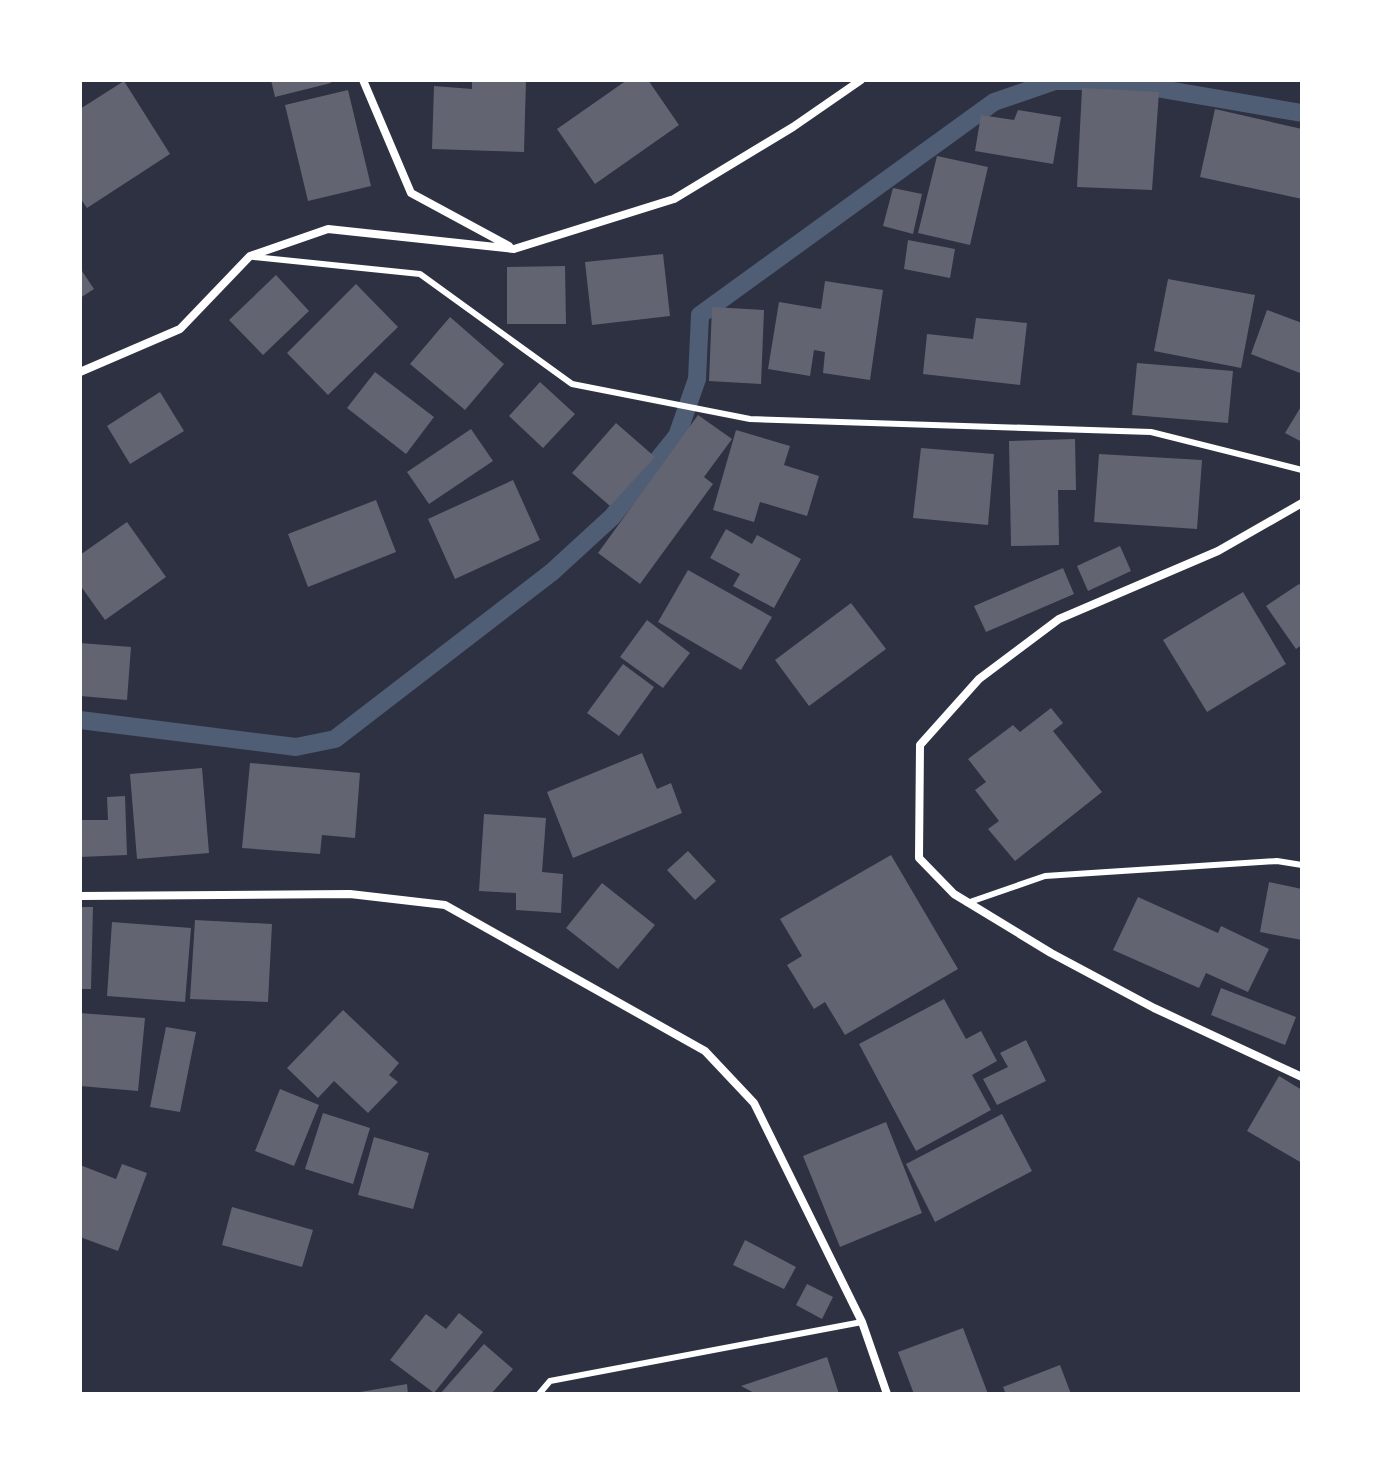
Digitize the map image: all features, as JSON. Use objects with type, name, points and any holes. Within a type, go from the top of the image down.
[{"type":"street","points":[[363,80],[411,193],[514,249]]},
{"type":"street","points":[[80,372],[180,329],[250,256],[328,229],[514,249],[674,199],[793,127],[861,80]]},
{"type":"street","points":[[1302,503],[1218,551],[1059,619],[979,679],[920,745],[919,858],[954,894],[1051,953],[1154,1008],[1302,1077]]},
{"type":"street","points":[[80,896],[350,894],[445,905],[705,1051],[754,1103],[862,1322],[887,1394]]},
{"type":"lane","points":[[250,256],[420,274],[572,384],[750,419],[1151,432],[1302,470]]},
{"type":"lane","points":[[967,903],[1045,876],[1277,861],[1302,865]]},
{"type":"lane","points":[[539,1394],[550,1381],[862,1322]]},
{"type":"building","points":[[271,80],[330,80],[331,83],[275,97]]},
{"type":"building","points":[[472,80],[526,80],[524,152],[432,149],[434,86],[472,89]]},
{"type":"building","points":[[627,80],[648,80],[679,125],[595,184],[557,129]]},
{"type":"building","points":[[124,81],[170,154],[87,208],[80,198],[80,109]]},
{"type":"building","points":[[1082,88],[1159,92],[1152,190],[1077,187]]},
{"type":"building","points":[[348,90],[371,186],[308,201],[285,105]]},
{"type":"building","points":[[1215,109],[1302,129],[1302,199],[1200,177]]},
{"type":"building","points":[[1018,110],[1061,117],[1053,164],[975,151],[981,115],[1014,120]]},
{"type":"building","points":[[937,156],[988,167],[970,245],[918,233]]},
{"type":"building","points":[[893,188],[922,194],[913,234],[883,226]]},
{"type":"building","points":[[908,240],[955,249],[950,278],[904,269]]},
{"type":"building","points":[[663,254],[670,316],[592,325],[585,262]]},
{"type":"building","points":[[565,266],[566,324],[507,324],[507,267]]},
{"type":"building","points":[[80,268],[94,289],[80,298]]},
{"type":"building","points":[[276,275],[309,311],[263,355],[229,320]]},
{"type":"building","points":[[1168,279],[1255,295],[1241,368],[1154,351]]},
{"type":"building","points":[[825,281],[883,290],[870,380],[823,373],[825,352],[814,350],[810,376],[768,369],[779,302],[821,309]]},
{"type":"building","points":[[356,284],[398,327],[328,395],[287,353]]},
{"type":"building","points":[[712,307],[764,310],[761,384],[709,381]]},
{"type":"building","points":[[1267,310],[1302,323],[1300,373],[1251,354]]},
{"type":"building","points":[[450,317],[504,364],[465,410],[410,364]]},
{"type":"building","points":[[976,318],[1027,323],[1020,385],[923,374],[927,334],[973,339]]},
{"type":"building","points":[[1137,363],[1233,371],[1228,423],[1132,415]]},
{"type":"building","points":[[375,372],[434,417],[406,454],[347,408]]},
{"type":"building","points":[[540,382],[575,414],[543,448],[509,416]]},
{"type":"building","points":[[160,392],[184,431],[130,464],[107,426]]},
{"type":"building","points":[[1302,405],[1302,442],[1285,433]]},
{"type":"building","points":[[698,415],[732,439],[704,477],[713,484],[640,584],[598,553]]},
{"type":"building","points":[[616,423],[655,457],[610,506],[572,473]]},
{"type":"building","points":[[471,429],[493,461],[429,504],[407,472]]},
{"type":"building","points":[[736,430],[790,446],[784,465],[819,476],[807,516],[760,502],[754,522],[713,510]]},
{"type":"building","points":[[1075,439],[1076,490],[1058,490],[1059,545],[1011,546],[1009,441]]},
{"type":"building","points":[[921,448],[994,454],[988,525],[913,518]]},
{"type":"building","points":[[1099,454],[1202,460],[1197,529],[1094,522]]},
{"type":"building","points":[[513,480],[540,540],[455,579],[428,519]]},
{"type":"building","points":[[376,500],[396,552],[308,587],[288,534]]},
{"type":"building","points":[[127,522],[166,577],[105,620],[80,585],[80,555]]},
{"type":"building","points":[[726,529],[752,544],[757,535],[801,559],[774,608],[733,586],[740,574],[710,558]]},
{"type":"building","points":[[1120,546],[1131,571],[1088,591],[1077,566]]},
{"type":"building","points":[[1063,568],[1074,594],[986,632],[974,606]]},
{"type":"building","points":[[688,570],[772,617],[741,670],[658,622]]},
{"type":"building","points":[[1299,584],[1302,588],[1302,645],[1296,649],[1266,606]]},
{"type":"building","points":[[1243,592],[1286,664],[1207,712],[1163,640]]},
{"type":"building","points":[[851,603],[886,649],[809,706],[775,660]]},
{"type":"building","points":[[647,620],[690,653],[663,688],[620,657]]},
{"type":"building","points":[[80,643],[131,647],[127,700],[80,696]]},
{"type":"building","points":[[623,664],[654,687],[619,736],[587,713]]},
{"type":"building","points":[[1051,708],[1063,723],[1053,731],[1102,792],[1015,861],[988,829],[999,821],[975,790],[986,782],[968,759],[1013,725],[1020,732]]},
{"type":"building","points":[[642,753],[657,789],[671,783],[682,813],[573,858],[547,792]]},
{"type":"building","points":[[250,763],[360,773],[355,838],[322,835],[320,854],[242,848]]},
{"type":"building","points":[[202,768],[209,853],[137,859],[130,774]]},
{"type":"building","points":[[125,796],[127,855],[80,857],[80,820],[108,820],[107,797]]},
{"type":"building","points":[[484,814],[546,818],[542,872],[563,874],[561,913],[516,910],[516,893],[479,891]]},
{"type":"building","points":[[688,851],[716,881],[695,900],[667,870]]},
{"type":"building","points":[[891,855],[958,969],[845,1035],[825,1002],[814,1009],[787,965],[802,956],[780,919]]},
{"type":"building","points":[[1269,882],[1302,889],[1302,940],[1260,932]]},
{"type":"building","points":[[602,883],[655,925],[618,969],[566,928]]},
{"type":"building","points":[[1138,897],[1218,933],[1221,926],[1269,949],[1248,992],[1206,973],[1199,988],[1113,950]]},
{"type":"building","points":[[80,907],[93,907],[91,989],[80,989]]},
{"type":"building","points":[[195,920],[272,924],[268,1002],[190,999]]},
{"type":"building","points":[[112,922],[191,928],[185,1002],[107,996]]},
{"type":"building","points":[[1221,988],[1296,1017],[1285,1045],[1211,1015]]},
{"type":"building","points":[[944,999],[966,1039],[981,1031],[997,1061],[972,1075],[991,1110],[916,1151],[859,1044]]},
{"type":"building","points":[[343,1010],[399,1063],[389,1075],[398,1082],[368,1113],[334,1081],[318,1098],[287,1068]]},
{"type":"building","points":[[80,1013],[145,1018],[138,1091],[80,1086]]},
{"type":"building","points":[[166,1027],[196,1032],[180,1112],[150,1107]]},
{"type":"building","points":[[1026,1040],[1046,1081],[997,1105],[983,1079],[1008,1067],[1000,1053]]},
{"type":"building","points":[[1279,1076],[1302,1090],[1302,1163],[1247,1131]]},
{"type":"building","points":[[280,1089],[319,1105],[294,1166],[255,1151]]},
{"type":"building","points":[[323,1113],[370,1128],[353,1184],[305,1169]]},
{"type":"building","points":[[1002,1114],[1032,1171],[935,1222],[906,1164]]},
{"type":"building","points":[[886,1122],[922,1213],[840,1247],[803,1156]]},
{"type":"building","points":[[374,1137],[429,1153],[413,1209],[358,1195]]},
{"type":"building","points":[[122,1164],[147,1173],[118,1251],[80,1237],[80,1165],[116,1179]]},
{"type":"building","points":[[232,1207],[313,1230],[302,1267],[222,1245]]},
{"type":"building","points":[[745,1240],[796,1267],[784,1289],[733,1265]]},
{"type":"building","points":[[807,1284],[833,1297],[822,1319],[796,1305]]},
{"type":"building","points":[[459,1313],[483,1332],[434,1393],[390,1360],[426,1314],[446,1329]]},
{"type":"building","points":[[963,1328],[988,1394],[914,1394],[898,1352]]},
{"type":"building","points":[[484,1344],[513,1369],[491,1394],[440,1394]]},
{"type":"building","points":[[827,1357],[839,1394],[756,1394],[741,1386]]},
{"type":"building","points":[[1060,1365],[1071,1394],[1006,1394],[1003,1387]]},
{"type":"building","points":[[407,1384],[408,1394],[360,1394],[360,1392]]},
{"type":"waterway","points":[[80,720],[296,747],[335,739],[552,572],[612,517],[677,436],[697,379],[700,315],[994,102],[1055,81],[1115,81],[1302,113]]}]
